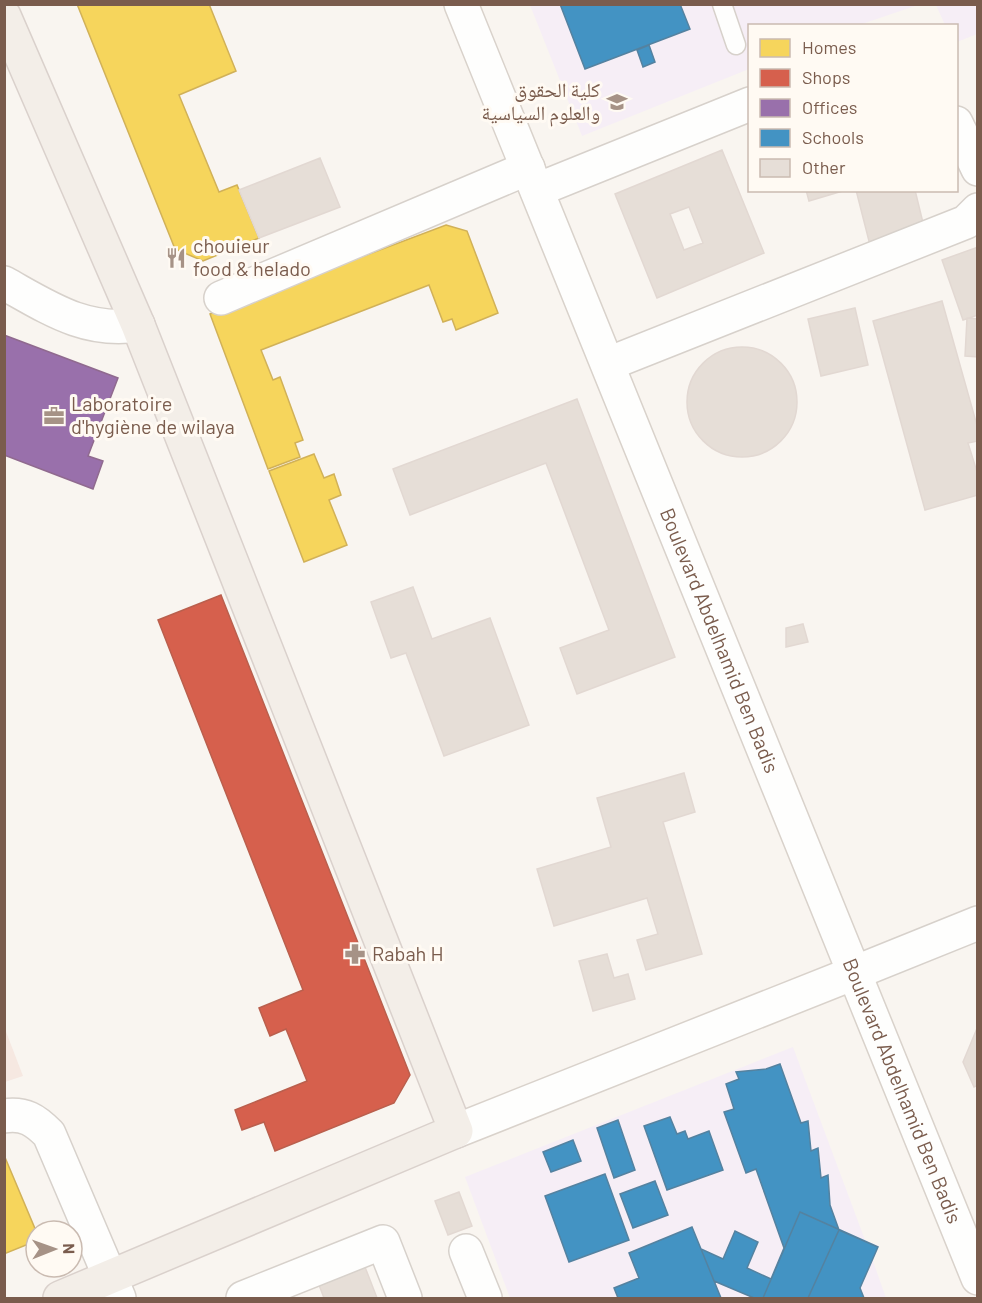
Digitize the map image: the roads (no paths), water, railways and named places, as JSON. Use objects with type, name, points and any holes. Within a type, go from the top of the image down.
[{"type":"main road","points":[[4,16],[138,325],[456,1131],[115,1288],[60,1299]]},
{"type":"street","name":"Boulevard Abdelhamid Ben Badis","points":[[461,4],[978,1278]]},
{"type":"street","points":[[221,298],[532,179],[748,105]]},
{"type":"street","points":[[958,125],[978,170]]},
{"type":"street","points":[[608,364],[966,222],[978,210]]},
{"type":"street","points":[[4,283],[65,316],[96,327],[138,325]]},
{"type":"street","points":[[456,1131],[978,923]]},
{"type":"street","points":[[4,1116],[16,1114],[35,1119],[49,1134],[115,1288]]},
{"type":"street","points":[[243,1299],[305,1287],[383,1242],[405,1299]]},
{"type":"street","points":[[466,1251],[485,1299]]},
{"type":"lane","points":[[722,4],[736,45]]},
{"type":"place","name":"كلية الحقوق والعلوم السياسية","points":[[617,102]]},
{"type":"place","name":"chouieur food & helado","points":[[176,258]]},
{"type":"place","name":"Laboratoire d'hygiène de wilaya","points":[[54,416]]},
{"type":"place","name":"Rabah H","points":[[355,954]]}]
